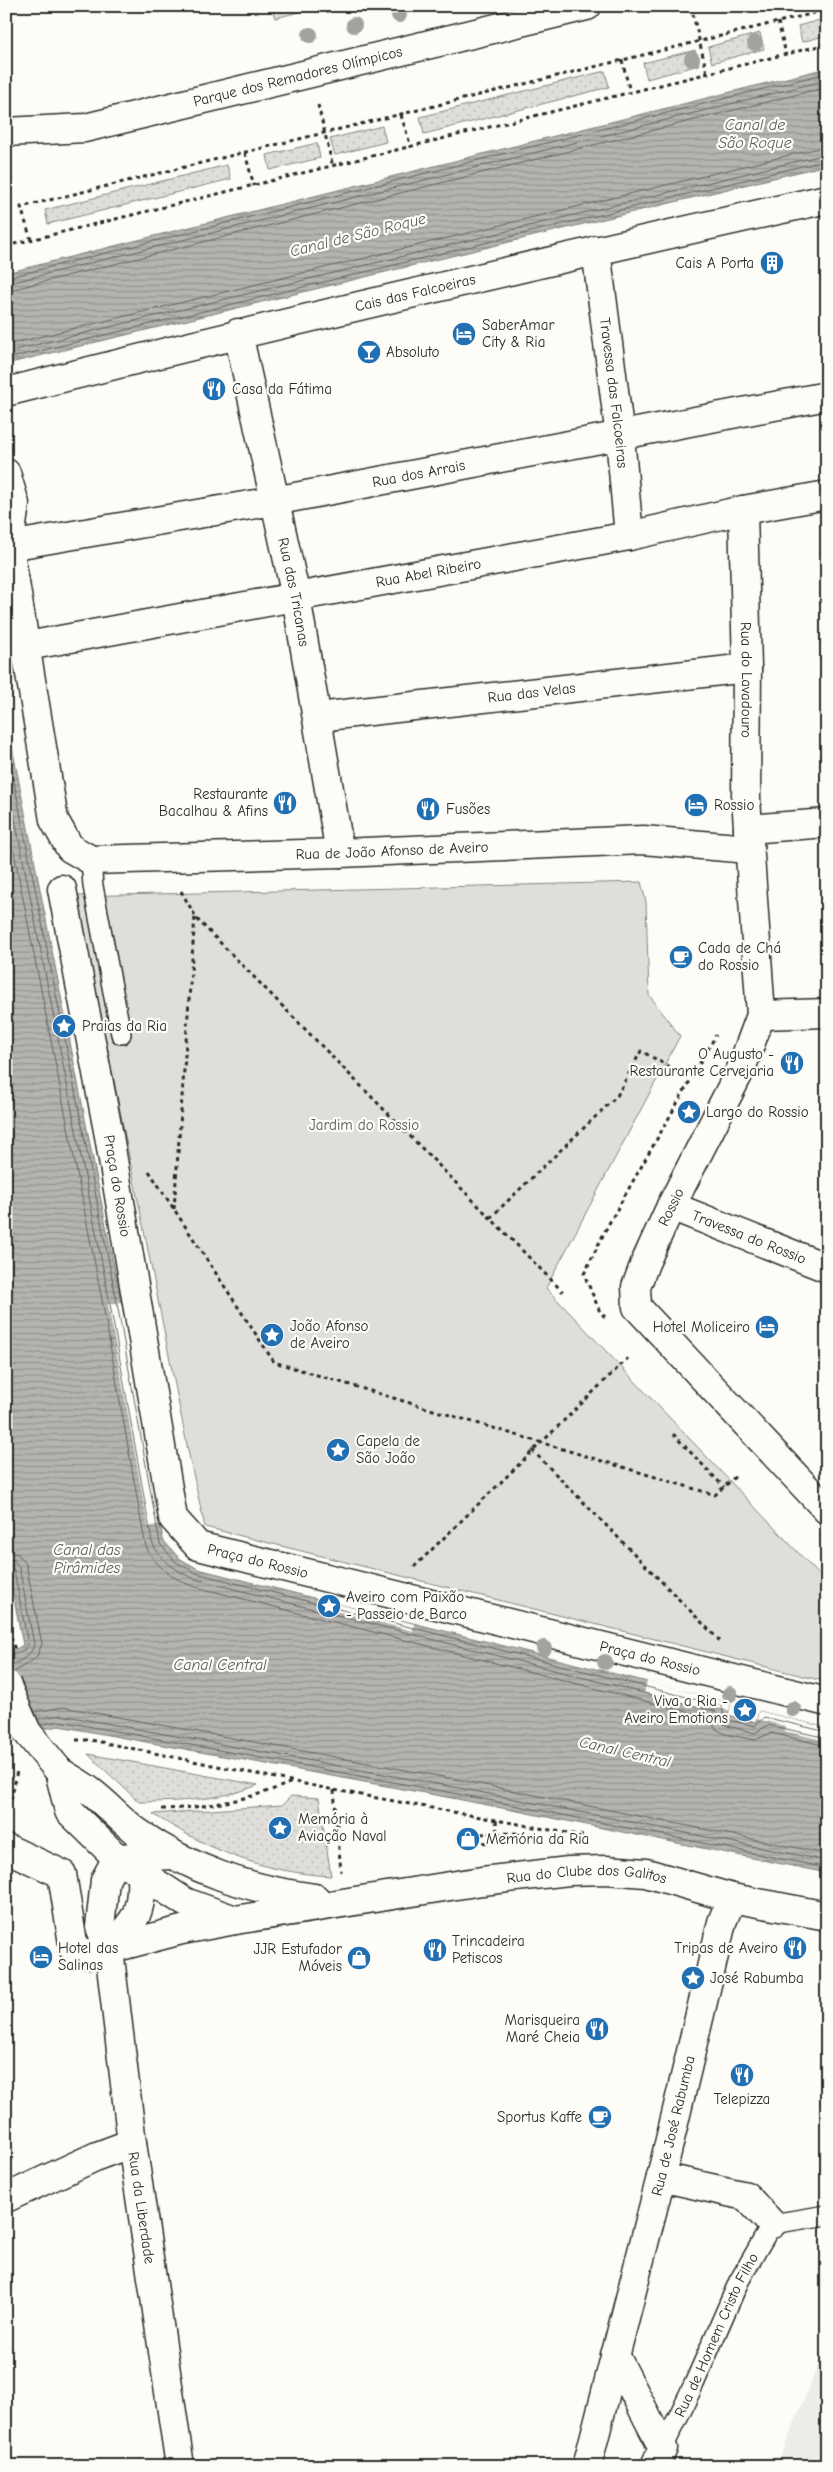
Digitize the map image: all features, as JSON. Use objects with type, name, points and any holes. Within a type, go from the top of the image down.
[{"type":"street","name":"Parque dos Remadores Olímpicos","points":[[6,132],[85,128],[587,6]]},
{"type":"street","name":"Cais das Falcoeiras","points":[[6,392],[238,334],[596,250],[827,200]]},
{"type":"street","name":"Travessa das Falcoeiras","points":[[596,250],[620,437],[629,536]]},
{"type":"street","name":"Rua das Tricanas","points":[[238,334],[296,597],[340,853]]},
{"type":"street","name":"Rua dos Arrais","points":[[8,545],[274,501],[620,437],[827,396]]},
{"type":"street","points":[[6,473],[15,504],[8,545],[27,646],[54,820],[70,848],[91,860]]},
{"type":"street","name":"Rua Abel Ribeiro","points":[[27,646],[629,536],[743,510],[827,495]]},
{"type":"street","name":"Rua do Lavadouro","points":[[743,510],[747,668],[748,839]]},
{"type":"street","name":"Rua das Velas","points":[[318,718],[747,668]]},
{"type":"street","name":"Rua de João Afonso de Aveiro","points":[[91,860],[340,853],[643,840],[748,839],[827,823]]},
{"type":"street","name":"Rossio","points":[[748,839],[761,1015],[741,1069],[671,1206],[645,1263],[636,1287],[637,1307],[827,1510]]},
{"type":"street","name":"Praça do Rossio","points":[[62,889],[109,1136],[173,1518],[198,1546],[827,1702]]},
{"type":"street","points":[[761,1015],[827,1013]]},
{"type":"street","name":"Travessa do Rossio","points":[[671,1206],[827,1268]]},
{"type":"street","points":[[6,1684],[27,1732],[59,1771],[68,1811],[133,1855],[185,1902],[235,1920]]},
{"type":"street","name":"Rua do Clube dos Galitos","points":[[6,1848],[62,1874],[74,1950],[90,1954],[182,1930],[235,1920],[344,1902],[569,1870],[646,1873],[732,1898],[827,1916]]},
{"type":"street","points":[[109,1949],[135,1916],[140,1900],[133,1855]]},
{"type":"street","name":"Rua do Clube dos Galitos","points":[[133,1855],[171,1855],[206,1872],[274,1892],[344,1902]]},
{"type":"street","name":"Rua da Liberdade","points":[[133,1855],[105,1880],[100,1927],[109,1949],[132,2143],[180,2466]]},
{"type":"street","name":"Rua de José Rabumba","points":[[587,2466],[661,2177],[720,1931],[732,1898]]},
{"type":"street","points":[[6,2198],[97,2156],[132,2143]]},
{"type":"street","points":[[661,2177],[746,2196],[772,2224]]},
{"type":"street","points":[[615,2355],[659,2457]]},
{"type":"lane","points":[[91,860],[93,886],[121,1034]]},
{"type":"lane","points":[[772,2224],[827,2214]]},
{"type":"lane","name":"Rua de Homem Cristo Filho","points":[[659,2457],[740,2281],[772,2224]]},
{"type":"path","points":[[691,6],[707,73]]},
{"type":"path","points":[[31,240],[21,207],[827,10]]},
{"type":"path","points":[[778,22],[786,54]]},
{"type":"path","points":[[6,246],[411,148],[827,44]]},
{"type":"path","points":[[622,60],[630,92]]},
{"type":"path","points":[[316,98],[333,167]]},
{"type":"path","points":[[401,115],[411,148]]},
{"type":"path","points":[[245,153],[254,186]]},
{"type":"path","points":[[178,886],[195,916],[563,1292]]},
{"type":"path","points":[[174,1211],[195,916]]},
{"type":"path","points":[[607,1319],[600,1312],[584,1274],[607,1227],[709,1051],[719,1029]]},
{"type":"path","points":[[490,1218],[617,1096],[641,1051],[681,1073]]},
{"type":"path","points":[[145,1165],[274,1362],[715,1495],[738,1474]]},
{"type":"path","points":[[388,1593],[628,1358]]},
{"type":"path","points":[[673,1434],[724,1487]]},
{"type":"path","points":[[532,1450],[738,1659],[732,1679]]},
{"type":"path","points":[[112,1745],[334,1790],[593,1838]]},
{"type":"path","points":[[6,1806],[12,1796],[19,1762]]},
{"type":"path","points":[[160,1809],[222,1802],[269,1792],[295,1781]]},
{"type":"path","points":[[334,1790],[344,1902]]},
{"type":"path","points":[[496,1820],[497,1834]]},
{"type":"path","points":[[519,1833],[519,1841],[477,1843],[476,1834],[497,1834],[519,1833]]},
{"type":"shaded area","points":[[827,2343],[827,2466],[777,2466]]},
{"type":"green space","points":[[271,6],[323,6],[275,18]]},
{"type":"green space","points":[[827,18],[827,35],[802,42],[798,26]]},
{"type":"green space","points":[[760,33],[764,49],[712,63],[708,47]]},
{"type":"green space","points":[[695,50],[699,65],[647,79],[643,63]]},
{"type":"green space","points":[[605,71],[609,87],[424,134],[420,117]]},
{"type":"green space","points":[[382,126],[386,142],[335,155],[330,139]]},
{"type":"green space","points":[[317,143],[320,158],[270,170],[267,155]]},
{"type":"green space","points":[[227,165],[231,179],[48,224],[45,210]]},
{"type":"green space","name":"Jardim do Rossio","points":[[641,882],[646,902],[649,995],[680,1036],[546,1288],[827,1583],[827,1682],[205,1527],[77,896]]},
{"type":"green space","points":[[88,1754],[258,1785],[215,1797],[184,1801],[139,1802]]},
{"type":"green space","points":[[291,1796],[319,1798],[331,1876],[282,1870],[238,1857],[195,1839],[153,1814],[282,1805]]},
{"type":"water","name":"Canal de São Roque","points":[[827,68],[827,165],[6,364],[6,273]]},
{"type":"water","points":[[6,716],[121,1302],[163,1540],[179,1558],[198,1569],[731,1703],[728,1715],[756,1722],[759,1711],[827,1728],[827,1873],[457,1799],[59,1726],[32,1731],[6,1745],[6,1655],[23,1645],[6,1558]]},
{"type":"pier","points":[[121,1302],[161,1524],[148,1527],[108,1304]]},
{"type":"pier","points":[[326,1601],[414,1624],[413,1631],[324,1608]]},
{"type":"pier","points":[[647,1681],[731,1703],[729,1711],[706,1705],[705,1708],[644,1693]]},
{"type":"pier","points":[[759,1711],[827,1728],[827,1741],[784,1731],[785,1726],[757,1719]]},
{"type":"place","name":"Cais A Porta","points":[[772,263]]},
{"type":"place","name":"SaberAmar City & Ria","points":[[464,334]]},
{"type":"place","name":"Absoluto","points":[[369,352]]},
{"type":"place","name":"Casa da Fátima","points":[[214,389]]},
{"type":"place","name":"Restaurante Bacalhau & Afins","points":[[285,803]]},
{"type":"place","name":"Rossio","points":[[696,805]]},
{"type":"place","name":"Fusões","points":[[428,809]]},
{"type":"place","name":"Cada de Chá do Rossio","points":[[681,957]]},
{"type":"place","name":"Praias da Ria","points":[[64,1026]]},
{"type":"place","name":"O Augusto - Restaurante Cervejaria","points":[[792,1063]]},
{"type":"place","name":"Largo do Rossio","points":[[689,1112]]},
{"type":"place","name":"Hotel Moliceiro","points":[[767,1327]]},
{"type":"place","name":"João Afonso de Aveiro","points":[[272,1335]]},
{"type":"place","name":"Capela de São João","points":[[338,1450]]},
{"type":"place","name":"Aveiro com Paixão - Passeio de Barco","points":[[329,1606]]},
{"type":"place","name":"Viva a Ria - Aveiro Emotions","points":[[745,1710]]},
{"type":"place","name":"Memória à Aviação Naval","points":[[280,1828]]},
{"type":"place","name":"Memória da Ria","points":[[468,1839]]},
{"type":"place","name":"Tripas de Aveiro","points":[[795,1948]]},
{"type":"place","name":"Trincadeira Petiscos","points":[[435,1950]]},
{"type":"place","name":"Hotel das Salinas","points":[[41,1957]]},
{"type":"place","name":"JJR Estufador Móveis","points":[[359,1958]]},
{"type":"place","name":"José Rabumba","points":[[693,1978]]},
{"type":"place","name":"Marisqueira Maré Cheia","points":[[597,2029]]},
{"type":"place","name":"Telepizza","points":[[742,2075]]},
{"type":"place","name":"Sportus Kaffe","points":[[600,2117]]},
{"type":"water label","name":"Canal das Pirâmides","points":[[87,1559]]},
{"type":"water label","name":"Canal Central","points":[[220,1665]]},
{"type":"water label","name":"Canal Central","points":[[625,1752]]}]
